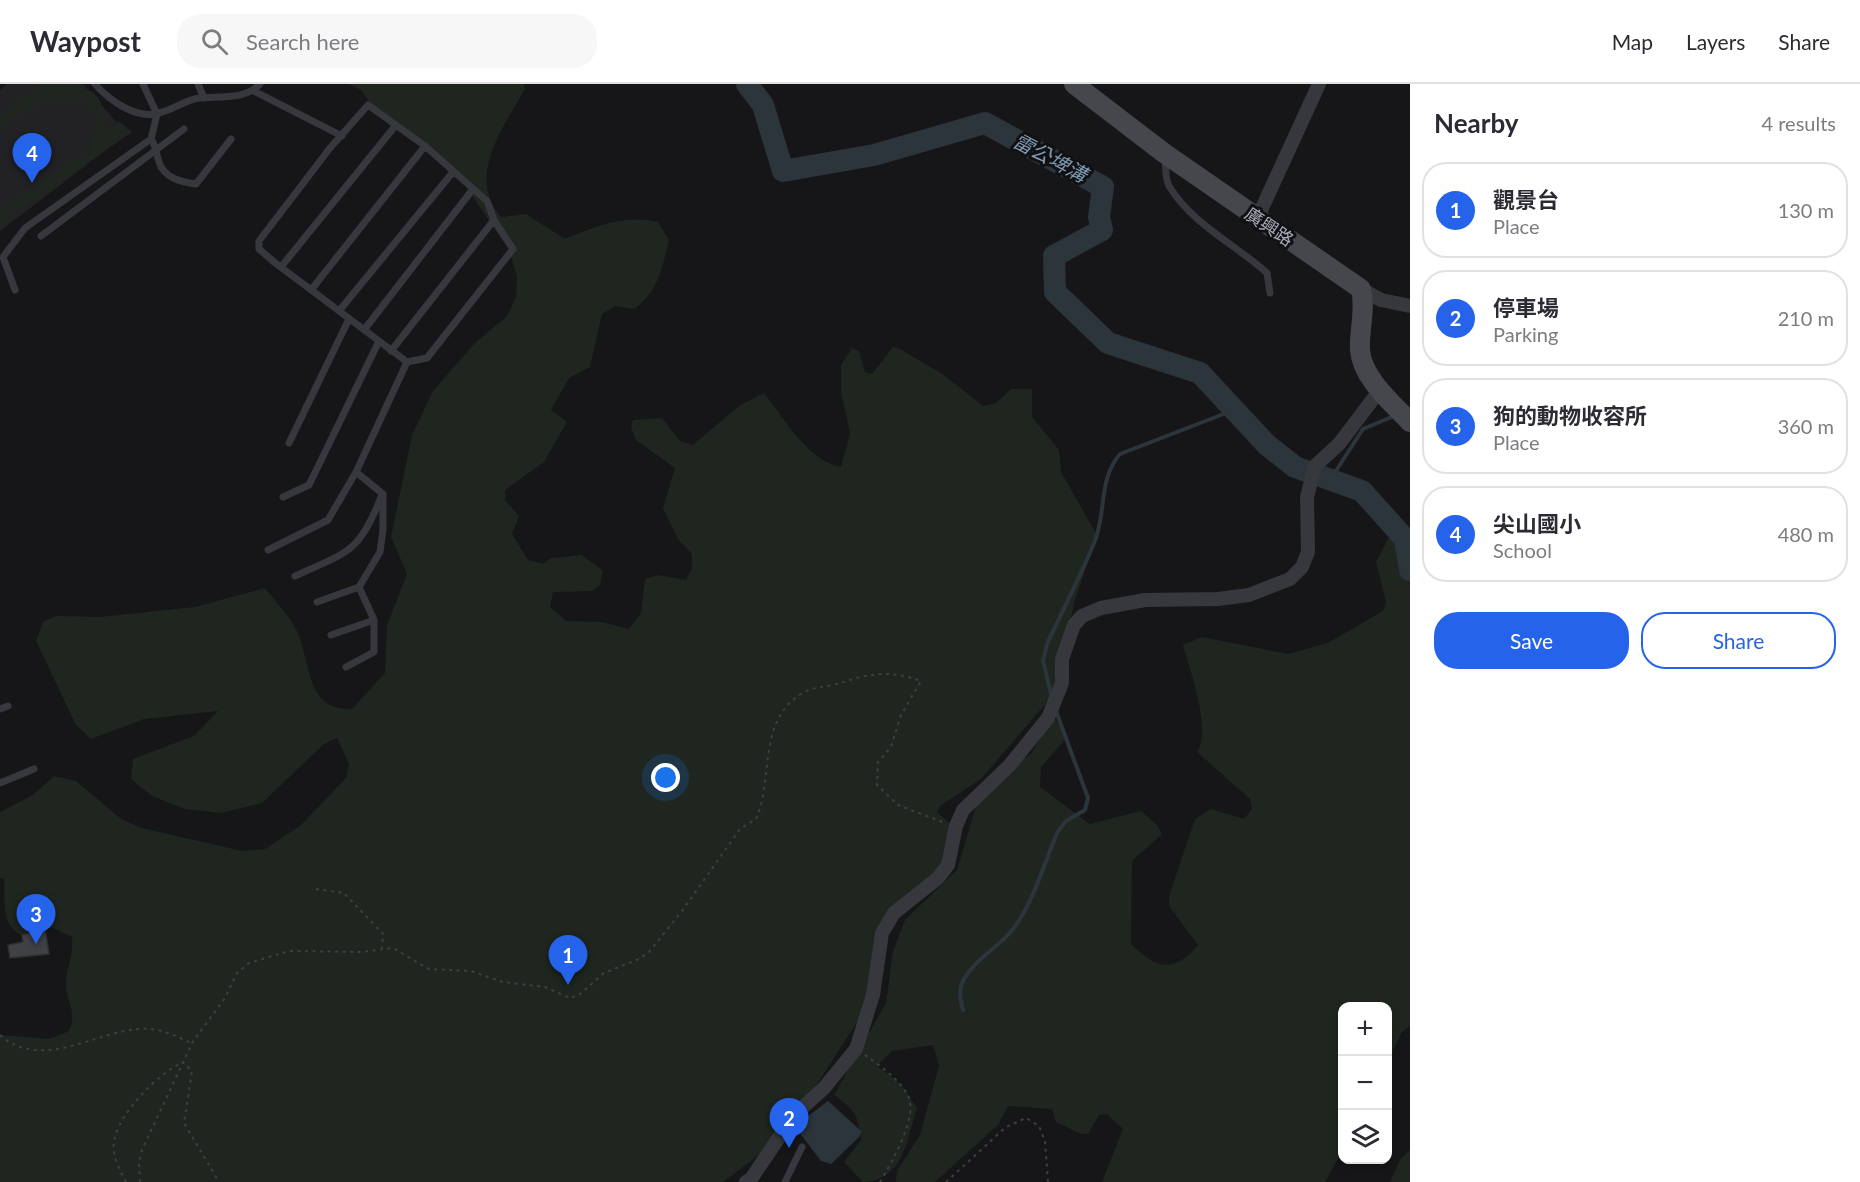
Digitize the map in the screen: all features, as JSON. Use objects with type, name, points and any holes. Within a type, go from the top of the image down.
[{"type":"street","name":"廣興路","points":[[1074,84],[1164,153],[1361,289]]},
{"type":"street","points":[[1257,219],[1318,84]]},
{"type":"street","points":[[1361,289],[1381,300],[1410,306]]},
{"type":"street","points":[[1361,289],[1365,306],[1360,351],[1367,370],[1380,390],[1403,415]]},
{"type":"street","points":[[750,1181],[784,1130],[856,1048],[873,994],[882,933],[894,913],[938,878],[948,865],[956,826],[963,810],[1009,766],[1053,708],[1062,683],[1062,659],[1074,625],[1082,616],[1101,608],[1145,600],[1218,599],[1249,594],[1290,579],[1302,567],[1308,552],[1307,497],[1309,480],[1315,466],[1339,444],[1380,390]]},
{"type":"lane","points":[[95,84],[114,104],[131,110],[157,114],[195,99],[242,95],[254,91],[260,84]]},
{"type":"lane","points":[[15,290],[3,257],[24,228],[151,139],[157,114],[143,84]]},
{"type":"lane","points":[[198,84],[204,98]]},
{"type":"lane","points":[[254,91],[342,136]]},
{"type":"lane","points":[[368,105],[425,146],[487,201],[494,220],[513,249],[426,358],[407,362],[259,249],[259,241],[330,148],[342,136],[368,105]]},
{"type":"lane","points":[[281,267],[396,125]]},
{"type":"lane","points":[[41,236],[184,129]]},
{"type":"lane","points":[[151,139],[158,148],[159,162],[166,173],[180,181],[196,184],[231,139]]},
{"type":"lane","points":[[312,290],[425,146]]},
{"type":"lane","points":[[1164,153],[1168,184],[1190,210],[1218,236],[1267,273],[1270,293]]},
{"type":"lane","points":[[339,311],[453,172]]},
{"type":"lane","points":[[364,330],[472,189]]},
{"type":"lane","points":[[392,351],[494,220]]},
{"type":"lane","points":[[289,443],[349,319]]},
{"type":"lane","points":[[283,497],[309,485],[379,341]]},
{"type":"lane","points":[[268,550],[328,520],[356,472],[407,362]]},
{"type":"lane","points":[[356,472],[383,494]]},
{"type":"lane","points":[[295,576],[352,549],[370,526],[383,494]]},
{"type":"lane","points":[[317,602],[359,587],[380,552],[383,530],[383,494]]},
{"type":"lane","points":[[346,667],[374,652],[374,620],[359,587]]},
{"type":"lane","points":[[331,635],[374,620]]},
{"type":"lane","points":[[0,709],[8,706]]},
{"type":"lane","points":[[0,783],[34,769]]},
{"type":"lane","points":[[785,1182],[802,1148]]},
{"type":"path","points":[[140,1182],[139,1163],[142,1150],[192,1043],[225,998],[237,973],[249,963],[288,951],[361,952],[393,948],[429,969],[471,971],[503,982],[544,987],[570,998],[579,995],[604,973],[639,959],[649,952],[693,896],[740,829],[756,819],[767,779],[768,747],[785,708],[801,694],[854,676],[887,673],[921,681],[901,715],[891,747],[878,762],[877,785],[898,805],[956,826]]},
{"type":"path","points":[[316,889],[344,893],[383,934],[382,948]]},
{"type":"path","points":[[0,1035],[8,1042],[29,1050],[62,1049],[138,1029],[163,1030],[192,1043]]},
{"type":"path","points":[[856,1048],[895,1079],[911,1104],[910,1116],[896,1153],[880,1182]]},
{"type":"path","points":[[126,1182],[116,1159],[114,1137],[132,1106],[162,1073],[183,1062]]},
{"type":"path","points":[[183,1062],[192,1071],[184,1123],[219,1182]]},
{"type":"path","points":[[946,1182],[1006,1128],[1026,1118],[1039,1126],[1045,1141],[1048,1182]]},
{"type":"shaded area","points":[[7,84],[83,84],[127,134],[0,231],[0,90]]},
{"type":"shaded area","points":[[44,84],[70,85],[90,91],[97,96],[102,105],[105,131],[119,121],[132,132],[0,223],[0,210],[90,149],[97,124],[96,110],[84,102],[60,98],[48,101],[23,111],[0,126],[0,115]]},
{"type":"shaded area","points":[[349,84],[524,84],[525,89],[499,136],[487,169],[487,185],[491,201],[501,217],[526,214],[565,239],[622,220],[646,220],[658,222],[669,240],[658,278],[649,295],[634,309],[615,306],[602,314],[590,367],[569,378],[551,410],[567,422],[544,462],[505,490],[505,500],[519,516],[512,534],[528,560],[543,564],[551,558],[582,555],[603,571],[600,585],[592,591],[553,592],[550,607],[566,621],[602,622],[629,629],[641,613],[645,579],[658,575],[686,580],[692,568],[692,554],[678,539],[663,508],[675,468],[636,440],[631,427],[633,420],[662,418],[680,441],[693,445],[739,406],[764,393],[807,447],[829,463],[841,467],[850,433],[841,392],[841,365],[852,348],[859,351],[865,372],[872,374],[893,347],[900,349],[944,375],[983,406],[996,403],[1011,389],[1032,389],[1032,417],[1059,450],[1061,472],[1097,535],[1074,603],[1062,672],[1053,695],[981,779],[940,806],[937,812],[957,830],[951,859],[897,905],[863,1013],[801,1109],[763,1152],[723,1182],[0,1182],[0,1035],[49,1039],[69,1031],[72,1012],[66,984],[72,937],[47,925],[21,935],[10,925],[5,911],[4,879],[0,878],[0,812],[33,795],[54,776],[76,781],[121,819],[142,828],[242,851],[265,849],[301,825],[346,778],[349,764],[337,738],[324,744],[262,803],[221,813],[185,809],[152,796],[131,779],[133,759],[194,736],[218,711],[144,719],[91,739],[76,725],[36,641],[43,622],[56,616],[100,617],[195,607],[265,588],[296,629],[317,693],[325,702],[336,707],[352,709],[385,673],[387,625],[407,574],[391,537],[412,435],[433,391],[475,343],[507,316],[516,297],[517,277],[509,250],[454,169],[380,117],[361,90]]},
{"type":"shaded area","points":[[1389,537],[1410,546],[1410,1026],[1402,1032],[1392,1053],[1392,1002],[1338,1002],[1338,1159],[1325,1182],[1102,1182],[1123,1129],[1107,1114],[1099,1115],[1088,1134],[1081,1134],[1056,1122],[1052,1109],[1008,1106],[998,1125],[935,1182],[896,1182],[897,1171],[920,1135],[939,1066],[933,1045],[892,1051],[877,1066],[901,1084],[917,1108],[906,1145],[895,1166],[877,1180],[863,1182],[844,1162],[861,1140],[857,1119],[851,1109],[834,1095],[886,1003],[893,952],[905,920],[957,870],[977,803],[999,775],[1031,754],[1053,717],[1068,736],[1041,767],[1040,787],[1090,824],[1141,811],[1157,825],[1162,834],[1132,861],[1131,944],[1157,963],[1165,965],[1181,961],[1198,945],[1169,906],[1169,896],[1195,819],[1211,809],[1244,819],[1252,809],[1250,799],[1197,752],[1201,742],[1201,715],[1183,645],[1202,637],[1288,654],[1328,643],[1383,611],[1386,602],[1376,562]]},
{"type":"shaded area","points":[[828,1101],[861,1131],[860,1136],[831,1164],[821,1161],[799,1132],[803,1120]]},
{"type":"shaded area","points":[[1410,1150],[1410,1182],[1390,1182],[1401,1158]]},
{"type":"building","points":[[45,928],[49,954],[10,958],[8,945],[23,942],[22,935]]},
{"type":"waterway","name":"雷公埤溝","points":[[747,84],[763,105],[783,171],[874,155],[985,123],[1103,187],[1099,217],[1102,230],[1054,256],[1055,292],[1108,343],[1200,373],[1267,445],[1295,467],[1362,491],[1405,539],[1410,570]]},
{"type":"waterway","points":[[1052,698],[1043,661],[1047,644],[1096,538],[1106,483],[1113,463],[1120,454],[1234,410]]},
{"type":"waterway","points":[[1330,480],[1363,429],[1394,416]]},
{"type":"waterway","points":[[963,1010],[960,994],[964,979],[969,971],[1018,922],[1035,890],[1057,833],[1066,821],[1085,810],[1088,798],[1056,711]]},
{"type":"place","name":"尖山國小","points":[[32,183]]},
{"type":"place","name":"狗的動物收容所","points":[[36,944]]},
{"type":"place","name":"觀景台","points":[[568,985]]},
{"type":"place","name":"停車場","points":[[789,1148]]}]
